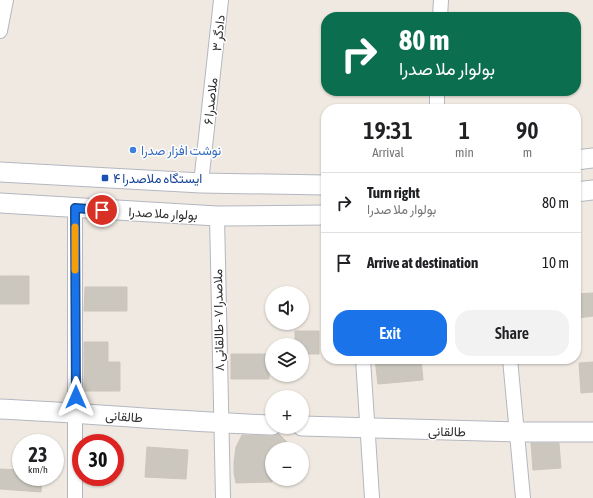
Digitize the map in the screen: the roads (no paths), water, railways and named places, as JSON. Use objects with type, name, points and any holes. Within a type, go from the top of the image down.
[{"type":"main road","points":[[581,159],[593,158]]},
{"type":"main road","points":[[0,172],[201,183],[321,185]]},
{"type":"main road","points":[[581,191],[593,190]]},
{"type":"main road","name":"بولوار ملا صدرا","points":[[0,203],[216,216],[321,215]]},
{"type":"main road","name":"طالقانی","points":[[0,409],[76,412],[220,424],[265,425]]},
{"type":"main road","name":"طالقانی","points":[[309,426],[516,432],[593,432]]},
{"type":"street","points":[[0,31],[6,0]]},
{"type":"street","name":"دادگر ۳","points":[[214,66],[222,0]]},
{"type":"street","points":[[440,12],[441,0]]},
{"type":"street","name":"ملاصدرا ۶","points":[[201,183],[214,66]]},
{"type":"street","points":[[75,208],[75,498]]},
{"type":"street","name":"ملاصدرا ۷ - طالقانی ۸","points":[[216,216],[223,498]]},
{"type":"street","points":[[363,364],[372,498]]},
{"type":"street","points":[[510,364],[523,498]]},
{"type":"place","name":"نوشت افزار صدرا","points":[[133,150]]},
{"type":"place","name":"ایستگاه ملاصدرا ۴","points":[[105,178]]}]
